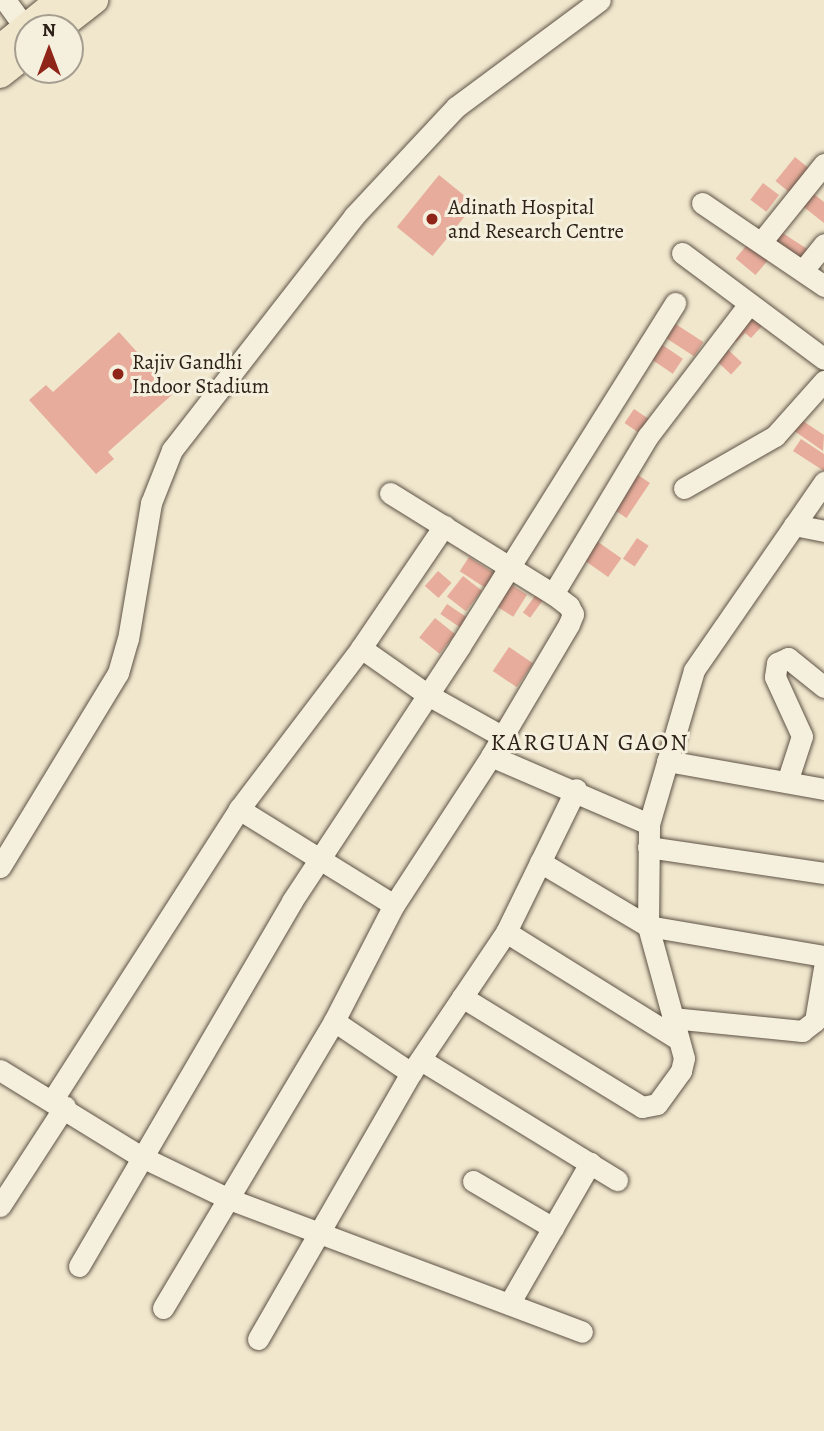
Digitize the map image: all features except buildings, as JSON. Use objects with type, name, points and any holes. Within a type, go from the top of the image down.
[{"type":"main road","points":[[48,14],[60,0]]},
{"type":"main road","points":[[76,14],[94,0]]},
{"type":"main road","points":[[0,74],[14,56]]},
{"type":"street","points":[[5,0],[14,16]]},
{"type":"street","points":[[0,867],[118,673],[128,639],[150,503],[172,450],[354,216],[456,107],[600,0]]},
{"type":"street","points":[[762,241],[824,164]]},
{"type":"street","points":[[702,203],[804,269],[824,286]]},
{"type":"street","points":[[804,269],[824,244]]},
{"type":"street","points":[[682,253],[824,359]]},
{"type":"street","points":[[79,1266],[140,1156],[318,858],[428,695],[675,303]]},
{"type":"street","points":[[553,594],[648,436],[749,304]]},
{"type":"street","points":[[684,488],[775,436],[824,381]]},
{"type":"street","points":[[462,997],[648,1109],[657,1104],[684,1065],[648,926],[649,824],[694,670],[824,482]]},
{"type":"street","points":[[163,1308],[334,1021],[394,905],[503,737],[573,614],[553,594],[390,493]]},
{"type":"street","points":[[794,525],[824,531]]},
{"type":"street","points":[[0,1206],[59,1103],[239,809],[361,648],[444,526]]},
{"type":"street","points":[[361,648],[428,695],[503,737]]},
{"type":"street","points":[[787,782],[802,736],[775,677],[777,663],[788,658],[824,687]]},
{"type":"street","points":[[491,756],[576,789],[649,824]]},
{"type":"street","points":[[667,761],[824,789]]},
{"type":"street","points":[[258,1339],[416,1066],[506,932],[576,789]]},
{"type":"street","points":[[239,809],[394,905]]},
{"type":"street","points":[[648,847],[824,873]]},
{"type":"street","points":[[540,862],[648,926],[824,956]]},
{"type":"street","points":[[506,932],[675,1029],[803,1031],[815,1021],[824,968]]},
{"type":"street","points":[[334,1021],[617,1180]]},
{"type":"street","points":[[0,1070],[59,1103],[140,1156],[229,1199],[582,1332]]},
{"type":"street","points":[[509,1304],[590,1164]]},
{"type":"street","points":[[473,1181],[553,1228]]},
{"type":"place","name":"Adinath Hospital and Research Centre","points":[[432,219]]},
{"type":"place","name":"Rajiv Gandhi Indoor Stadium","points":[[118,374]]},
{"type":"district","name":"KARGUAN GAON","points":[[590,743]]}]
